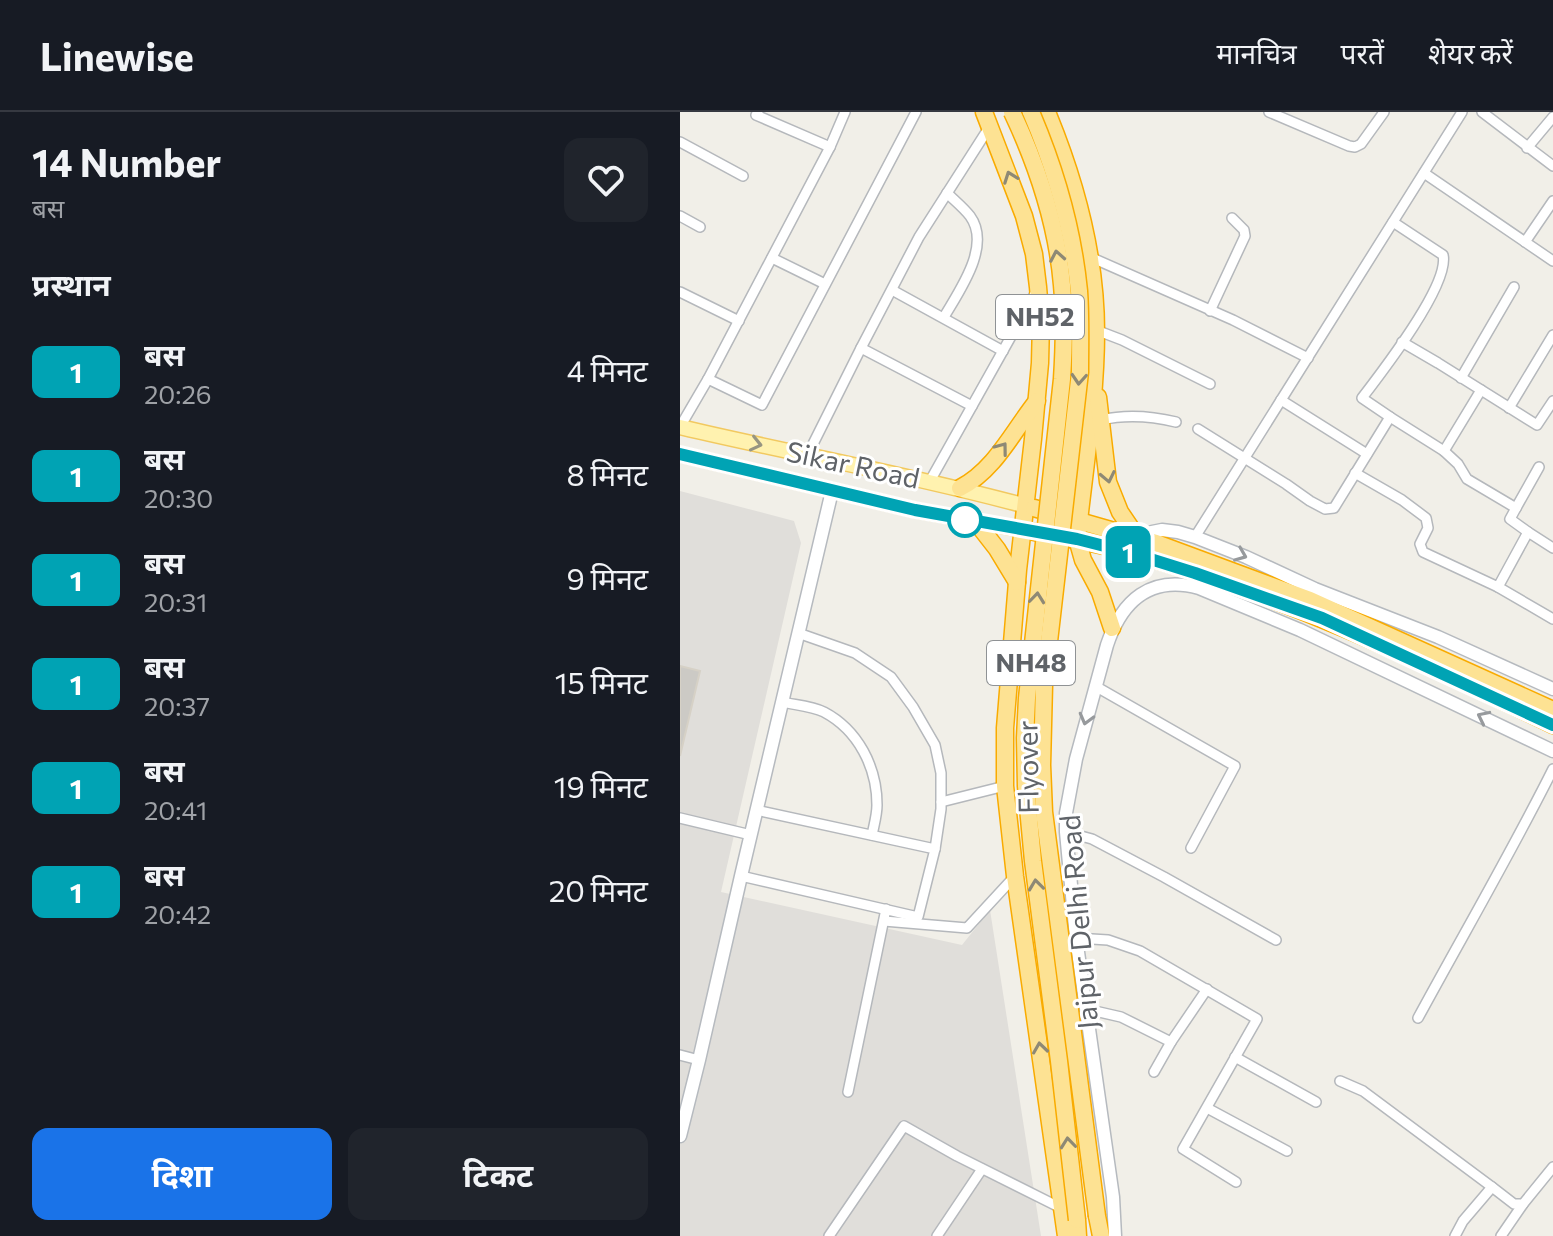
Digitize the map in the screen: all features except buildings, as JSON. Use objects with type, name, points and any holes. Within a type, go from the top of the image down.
[{"type":"highway","name":"Flyover","points":[[1012,112],[1043,196],[1055,239],[1062,284],[1062,379],[1025,738],[1033,861],[1078,1228]]},
{"type":"highway","name":"Flyover","points":[[1031,112],[1064,206],[1079,291],[1080,372],[1044,685],[1042,765],[1047,837],[1101,1236]]},
{"type":"highway","name":"NH52","points":[[1047,112],[1064,153],[1080,207],[1090,257],[1096,330],[1095,372],[1077,539]]},
{"type":"highway","name":"NH52","points":[[987,119],[1024,216],[1034,254],[1038,287],[1041,322],[1037,401],[1024,530]]},
{"type":"highway","points":[[1095,372],[1108,482],[1120,512],[1145,540]]},
{"type":"highway","points":[[960,488],[972,482],[990,465],[1037,401]]},
{"type":"highway","points":[[1026,506],[1145,540],[1310,600],[1553,710]]},
{"type":"highway","points":[[976,522],[1017,582]]},
{"type":"highway","points":[[1066,1236],[1005,786],[1005,728],[1024,530],[1128,552],[1322,618],[1553,725]]},
{"type":"highway","points":[[1077,539],[1112,628]]},
{"type":"main road","name":"Sikar Road","points":[[680,427],[930,481],[1026,506]]},
{"type":"main road","points":[[680,454],[832,491],[1024,530]]},
{"type":"main road","points":[[680,1136],[832,491]]},
{"type":"main road","points":[[1145,540],[1152,532],[1162,530],[1195,537],[1315,589],[1438,637],[1553,689]]},
{"type":"main road","name":"Jaipur Delhi Road","points":[[1115,1236],[1113,1197],[1076,938],[1066,813],[1076,759],[1112,628],[1126,609],[1141,594],[1154,587],[1183,584],[1199,588],[1300,630],[1553,751]]},
{"type":"street","points":[[758,112],[756,115],[830,147]]},
{"type":"street","points":[[680,427],[772,258],[845,112]]},
{"type":"street","points":[[708,379],[762,405],[916,112]]},
{"type":"street","points":[[1269,112],[1355,147],[1361,144],[1380,114]]},
{"type":"street","points":[[1195,537],[1462,112]]},
{"type":"street","points":[[1482,112],[1553,166]]},
{"type":"street","points":[[1527,148],[1553,117]]},
{"type":"street","points":[[807,456],[919,237],[987,119]]},
{"type":"street","points":[[680,142],[743,176]]},
{"type":"street","points":[[1424,173],[1553,261]]},
{"type":"street","points":[[944,317],[972,269],[977,252],[975,226],[971,217],[947,193]]},
{"type":"street","points":[[1525,242],[1553,201]]},
{"type":"street","points":[[680,216],[700,227]]},
{"type":"street","points":[[1210,311],[1245,236],[1242,227],[1232,218]]},
{"type":"street","points":[[1393,222],[1443,255],[1444,266],[1428,303],[1362,398],[1444,451],[1458,464],[1467,479],[1516,508]]},
{"type":"street","points":[[1090,257],[1233,320],[1308,358]]},
{"type":"street","points":[[772,258],[825,284]]},
{"type":"street","points":[[930,481],[1038,287]]},
{"type":"street","points":[[1461,378],[1514,287]]},
{"type":"street","points":[[892,290],[1003,351]]},
{"type":"street","points":[[680,292],[739,321]]},
{"type":"street","points":[[1096,330],[1210,384]]},
{"type":"street","points":[[1509,408],[1553,335]]},
{"type":"street","points":[[1402,342],[1537,425],[1553,401]]},
{"type":"street","points":[[861,348],[972,406]]},
{"type":"street","points":[[1444,451],[1481,390]]},
{"type":"street","points":[[1281,400],[1367,454]]},
{"type":"street","points":[[1101,420],[1139,416],[1176,422]]},
{"type":"street","points":[[1198,429],[1325,509],[1334,508],[1390,417]]},
{"type":"street","points":[[1539,467],[1510,519],[1553,548]]},
{"type":"street","points":[[1355,473],[1426,518],[1428,528],[1420,544],[1423,552],[1498,587],[1553,619]]},
{"type":"street","points":[[1498,587],[1528,532]]},
{"type":"street","points":[[741,876],[918,917],[935,849],[941,773],[935,745],[913,707],[891,677],[855,653],[798,633]]},
{"type":"street","points":[[1095,686],[1235,766],[1191,848]]},
{"type":"street","points":[[782,702],[823,711],[845,727],[862,746],[873,775],[877,805],[872,835]]},
{"type":"street","points":[[1418,1018],[1553,769]]},
{"type":"street","points":[[941,802],[1005,786]]},
{"type":"street","points":[[756,810],[935,849]]},
{"type":"street","points":[[680,818],[751,835]]},
{"type":"street","points":[[1066,832],[1092,839],[1276,940]]},
{"type":"street","points":[[884,921],[967,928],[1015,876]]},
{"type":"street","points":[[848,1092],[886,909]]},
{"type":"street","points":[[1076,938],[1108,940],[1140,951],[1257,1019],[1183,1149],[1236,1182]]},
{"type":"street","points":[[1154,1072],[1207,989]]},
{"type":"street","points":[[1086,1009],[1121,1017],[1171,1042]]},
{"type":"street","points":[[680,1055],[699,1060]]},
{"type":"street","points":[[1235,1057],[1316,1102]]},
{"type":"street","points":[[1340,1081],[1363,1091],[1514,1204],[1523,1204]]},
{"type":"street","points":[[1207,1108],[1287,1151]]},
{"type":"street","points":[[829,1236],[904,1126],[1063,1209]]},
{"type":"street","points":[[1501,1236],[1553,1167]]},
{"type":"street","points":[[937,1236],[982,1169]]},
{"type":"street","points":[[1455,1236],[1463,1221],[1492,1187]]},
{"type":"shaded area","points":[[680,491],[794,521],[801,543],[721,892],[962,945],[990,910],[1041,1236],[680,1236]]},
{"type":"bus line","name":"1","points":[[680,454],[915,510],[1077,539],[1128,552],[1259,594],[1322,618],[1553,725]]}]
